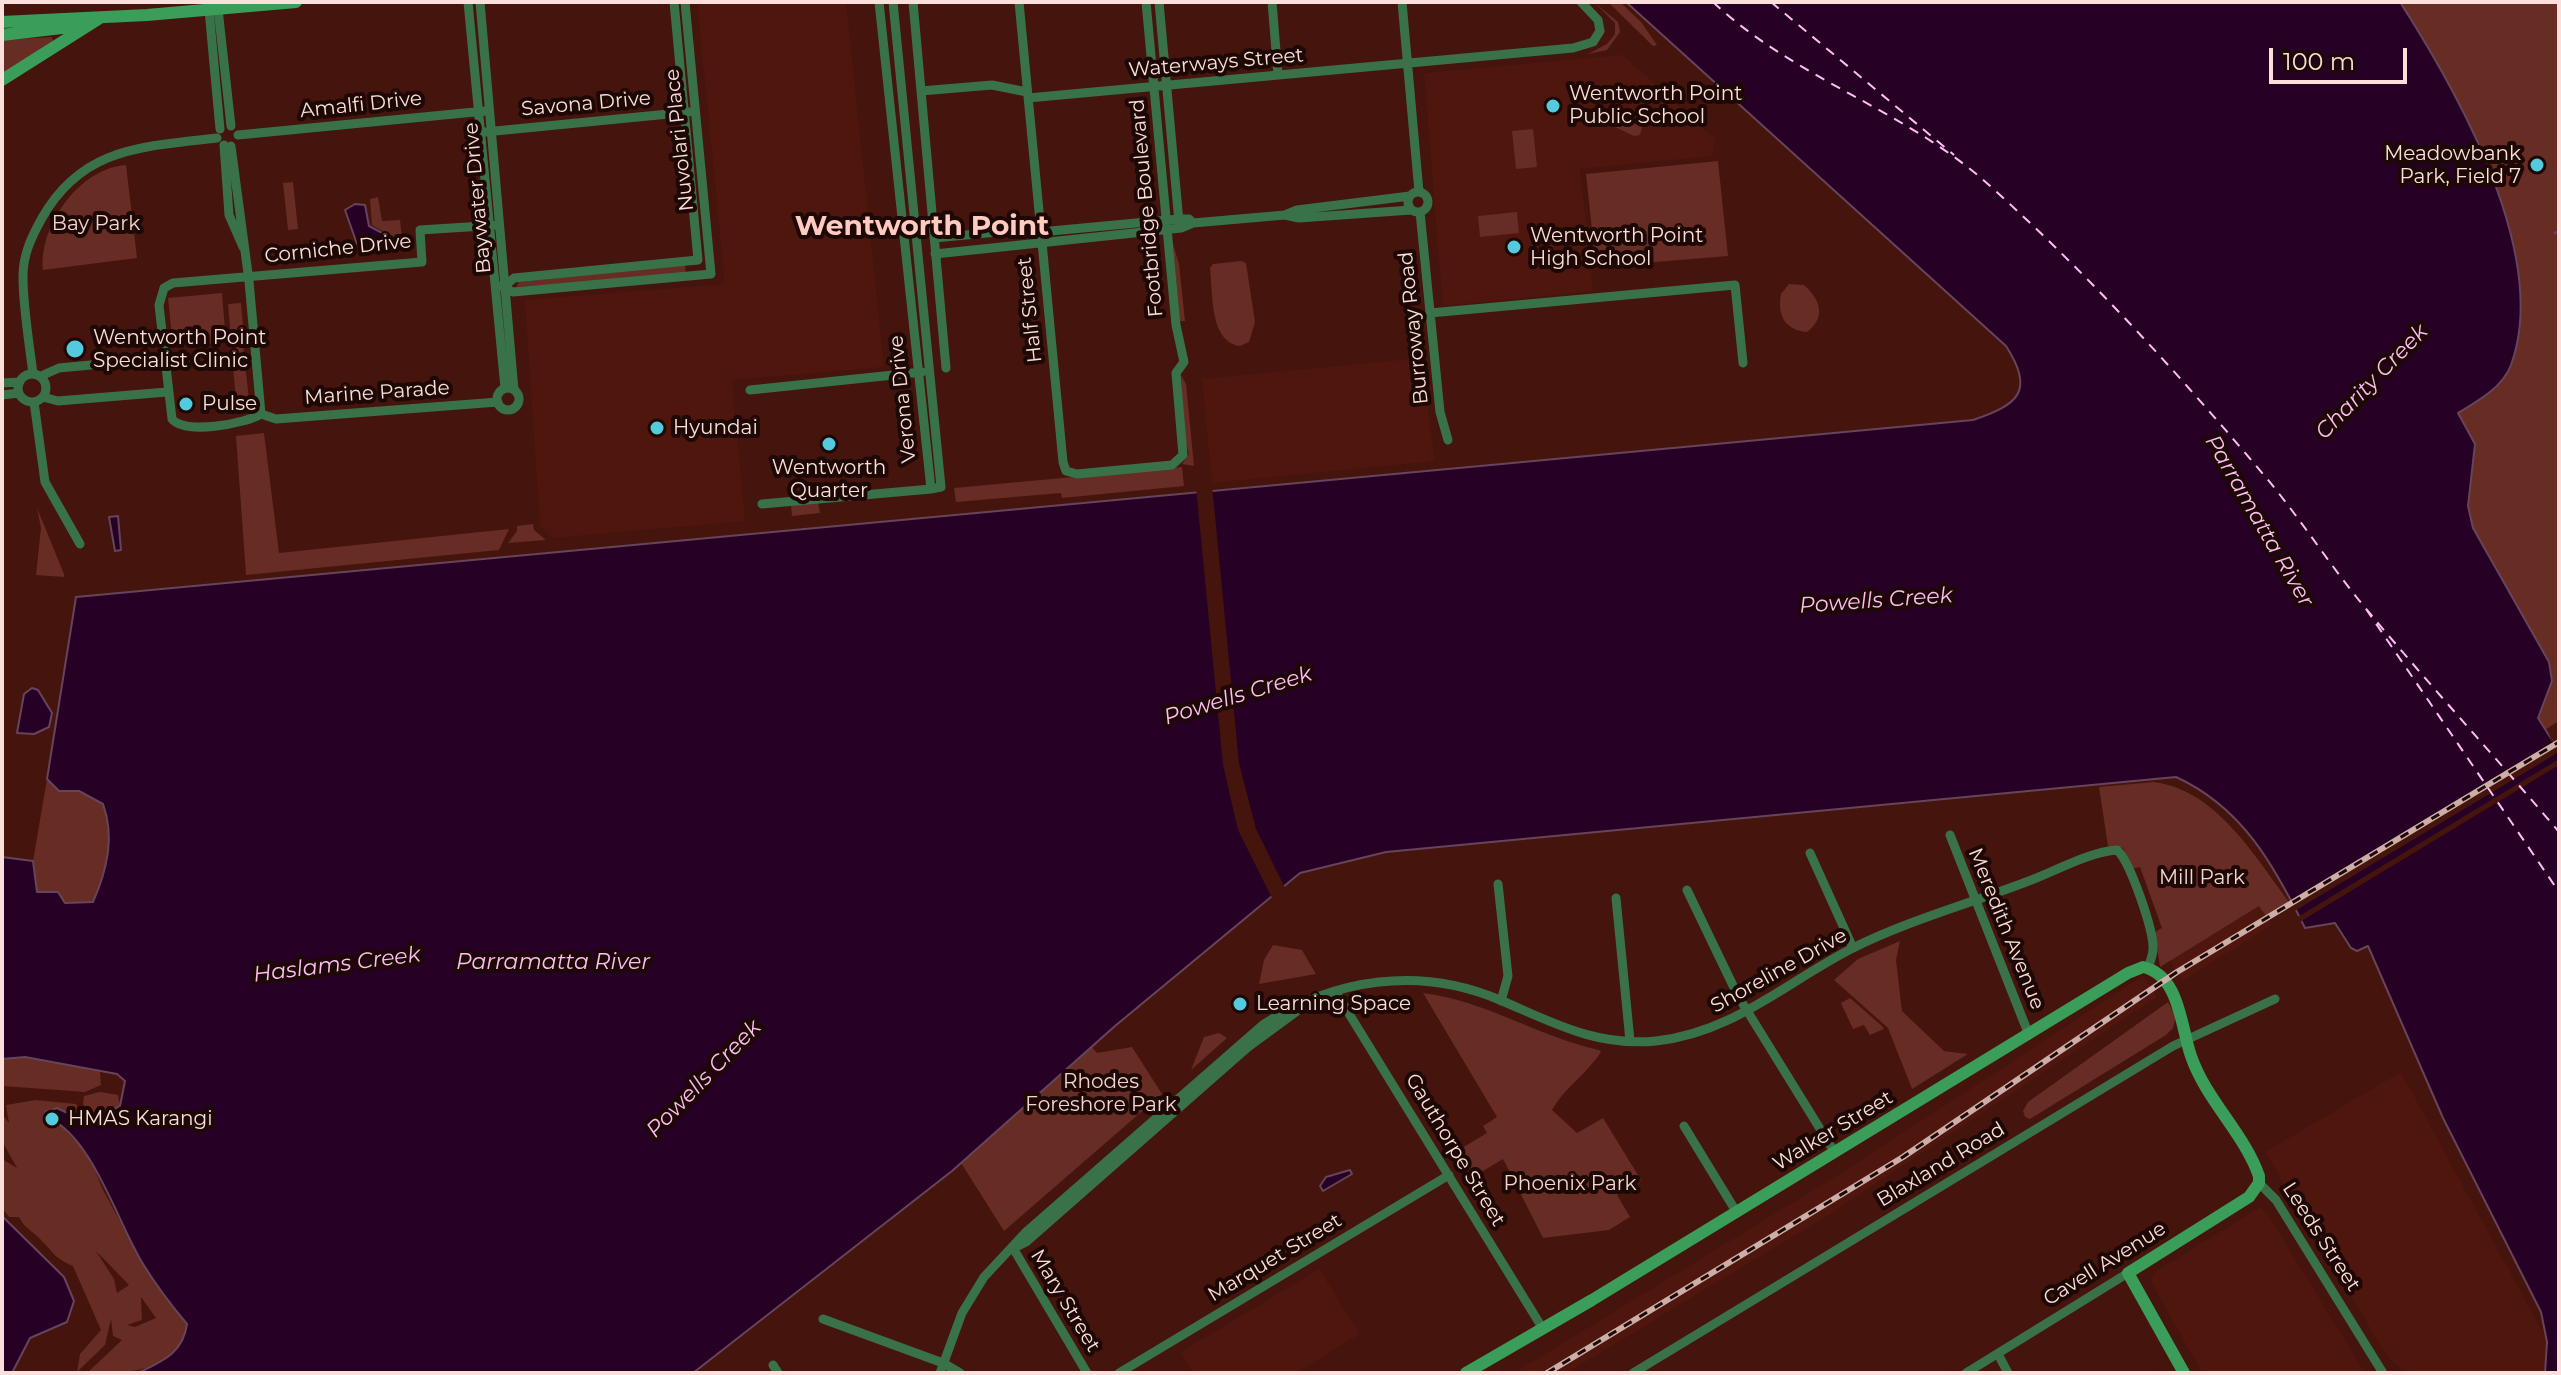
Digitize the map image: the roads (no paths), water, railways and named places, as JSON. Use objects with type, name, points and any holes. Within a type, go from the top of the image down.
[{"type":"street","points":[[2,22],[100,18],[296,2]]},
{"type":"street","name":"Baywater Drive","points":[[468,2],[484,111],[510,389]]},
{"type":"street","name":"Baywater Drive","points":[[480,2],[484,111]]},
{"type":"street","name":"Nuvolari Place","points":[[674,2],[711,274]]},
{"type":"street","name":"Nuvolari Place","points":[[685,2],[698,260]]},
{"type":"street","name":"Verona Drive","points":[[762,504],[941,487],[905,250],[879,2]]},
{"type":"street","name":"Verona Drive","points":[[893,2],[917,248],[924,372]]},
{"type":"street","points":[[913,2],[946,368]]},
{"type":"street","name":"Half Street","points":[[1019,2],[1066,471]]},
{"type":"street","name":"Footbridge Boulevard","points":[[1066,471],[1077,474],[1172,465],[1180,461],[1183,453],[1176,373],[1184,362],[1176,325],[1146,2]]},
{"type":"street","name":"Footbridge Boulevard","points":[[1159,2],[1179,224]]},
{"type":"street","points":[[1272,2],[1278,75]]},
{"type":"street","points":[[1402,2],[1416,211]]},
{"type":"street","name":"Waterways Street","points":[[1028,95],[1166,86],[1586,45],[1598,38],[1600,24],[1581,2]]},
{"type":"street","points":[[80,544],[45,482],[39,399],[47,388],[37,375],[24,264],[32,235],[52,202],[78,175],[119,152],[144,145],[238,135],[231,126],[214,10]]},
{"type":"street","points":[[214,10],[223,139],[245,250],[261,414]]},
{"type":"street","points":[[2,35],[71,29],[100,18]]},
{"type":"street","points":[[2,80],[100,18]]},
{"type":"street","points":[[921,91],[992,85],[1028,95]]},
{"type":"street","points":[[889,95],[902,94]]},
{"type":"street","name":"Amalfi Drive","points":[[238,135],[484,111]]},
{"type":"street","name":"Savona Drive","points":[[486,132],[690,112]]},
{"type":"street","points":[[223,139],[231,126]]},
{"type":"street","points":[[934,238],[1041,234],[1285,215],[1299,218],[1416,211],[1427,206],[1428,200],[1414,194],[1297,210],[1285,215]]},
{"type":"street","name":"Burroway Road","points":[[1416,211],[1440,412],[1448,440]]},
{"type":"street","name":"Corniche Drive","points":[[247,276],[422,262],[420,230],[495,225]]},
{"type":"street","points":[[935,254],[1041,234]]},
{"type":"street","points":[[905,250],[917,248]]},
{"type":"street","points":[[500,287],[514,278],[698,260],[711,274]]},
{"type":"street","points":[[500,287],[513,292],[711,274]]},
{"type":"street","points":[[19,393],[26,400],[58,401],[167,392],[159,305],[164,288],[173,283],[247,276]]},
{"type":"street","points":[[1430,313],[1735,285],[1743,363]]},
{"type":"street","points":[[2,383],[20,382],[59,368],[164,358]]},
{"type":"street","points":[[750,390],[924,372]]},
{"type":"street","points":[[19,393],[20,382]]},
{"type":"street","points":[[510,389],[519,398],[515,407],[506,409],[498,402],[498,395],[510,389]]},
{"type":"street","name":"Marine Parade","points":[[167,392],[172,419],[179,426],[237,423],[261,414],[276,419],[498,402]]},
{"type":"street","points":[[2,395],[19,393]]},
{"type":"street","name":"Meredith Avenue","points":[[1950,835],[2029,1035]]},
{"type":"street","name":"Shoreline Drive","points":[[941,1368],[970,1297],[1013,1248],[1026,1242],[1268,1031],[1306,1008],[1312,1000],[1335,991],[1371,982],[1410,979],[1465,987],[1563,1030],[1630,1041],[1699,1032],[1747,1012],[1853,948],[2117,850],[2127,865],[2151,934],[2153,949],[2148,968]]},
{"type":"street","points":[[1810,853],[1853,948]]},
{"type":"street","points":[[1498,884],[1508,976],[1501,1001]]},
{"type":"street","points":[[1687,890],[1747,1012],[1835,1153]]},
{"type":"street","points":[[1616,898],[1630,1041]]},
{"type":"street","points":[[2148,968],[2170,991],[2187,1038]]},
{"type":"street","name":"Walker Street","points":[[1466,1373],[1737,1213],[2128,973],[2148,968]]},
{"type":"street","name":"Gauthorpe Street","points":[[1335,991],[1543,1329]]},
{"type":"street","name":"Blaxland Road","points":[[1633,1373],[2187,1038],[2275,999]]},
{"type":"street","name":"Leeds Street","points":[[2187,1038],[2191,1057],[2256,1168],[2259,1183],[2276,1200],[2383,1373]]},
{"type":"street","points":[[1684,1126],[1737,1213]]},
{"type":"street","name":"Marquet Street","points":[[1119,1373],[1449,1175]]},
{"type":"street","name":"Cavell Avenue","points":[[1966,1373],[2249,1197],[2259,1183]]},
{"type":"street","name":"Mary Street","points":[[1013,1248],[1087,1373]]},
{"type":"street","points":[[2128,1273],[2184,1373]]},
{"type":"street","points":[[823,1319],[960,1373]]},
{"type":"street","points":[[1998,1354],[2008,1373]]},
{"type":"water","name":"Parramatta River","points":[[1626,2],[2400,2],[2471,127],[2492,176],[2519,275],[2520,322],[2511,365],[2496,387],[2458,413],[2475,444],[2468,506],[2473,528],[2549,662],[2552,681],[2538,718],[2559,751],[2559,1373],[2545,1373],[2547,1342],[2541,1312],[2443,1118],[2368,946],[2357,951],[2351,948],[2335,923],[2305,928],[2268,860],[2238,821],[2220,804],[2176,777],[1386,852],[1300,873],[1115,1026],[952,1171],[693,1373],[138,1373],[176,1349],[187,1324],[143,1264],[91,1161],[78,1142],[45,1112],[57,1108],[86,1122],[90,1117],[99,1117],[120,1106],[125,1081],[117,1074],[25,1057],[2,1059],[2,857],[33,861],[37,892],[58,892],[65,903],[93,902],[108,853],[107,816],[103,804],[79,791],[59,791],[47,779],[76,597],[1973,420],[2011,402],[2020,386],[2020,375],[2006,346]]},
{"type":"water","points":[[355,204],[365,205],[369,226],[386,235],[385,247],[363,248],[357,244],[345,210]]},
{"type":"water","points":[[118,516],[121,550],[115,551],[109,517]]},
{"type":"water","points":[[32,688],[38,690],[52,713],[49,727],[34,734],[17,733],[24,694]]},
{"type":"water","points":[[1350,1170],[1352,1174],[1323,1191],[1320,1186],[1326,1177]]},
{"type":"water","points":[[2,1216],[64,1277],[74,1301],[67,1322],[30,1338],[12,1373],[2,1373]]},
{"type":"waterway","name":"Charity Creek","points":[[2555,233],[2559,231]]},
{"type":"railway","points":[[1547,1373],[1903,1157],[2177,972],[2559,742]]},
{"type":"place","name":"Wentworth Point Public School","points":[[1553,106]]},
{"type":"place","name":"Meadowbank Park, Field 7","points":[[2537,165]]},
{"type":"place","name":"Wentworth Point High School","points":[[1514,247]]},
{"type":"place","name":"Wentworth Point Specialist Clinic","points":[[75,349]]},
{"type":"place","name":"Pulse","points":[[186,404]]},
{"type":"place","name":"Hyundai","points":[[657,428]]},
{"type":"place","name":"Wentworth Quarter","points":[[829,444]]},
{"type":"place","name":"Learning Space","points":[[1240,1004]]},
{"type":"place","name":"HMAS Karangi","points":[[52,1119]]},
{"type":"district","name":"Wentworth Point","points":[[922,227]]},
{"type":"park label","name":"Bay Park","points":[[96,224]]},
{"type":"park label","name":"Mill Park","points":[[2202,878]]},
{"type":"park label","name":"Rhodes Foreshore Park","points":[[1101,1094]]},
{"type":"park label","name":"Phoenix Park","points":[[1570,1184]]},
{"type":"water label","name":"Powells Creek","points":[[1876,601]]},
{"type":"water label","name":"Powells Creek","points":[[1238,696]]},
{"type":"water label","name":"Haslams Creek","points":[[337,965]]},
{"type":"water label","name":"Powells Creek","points":[[704,1079]]}]
